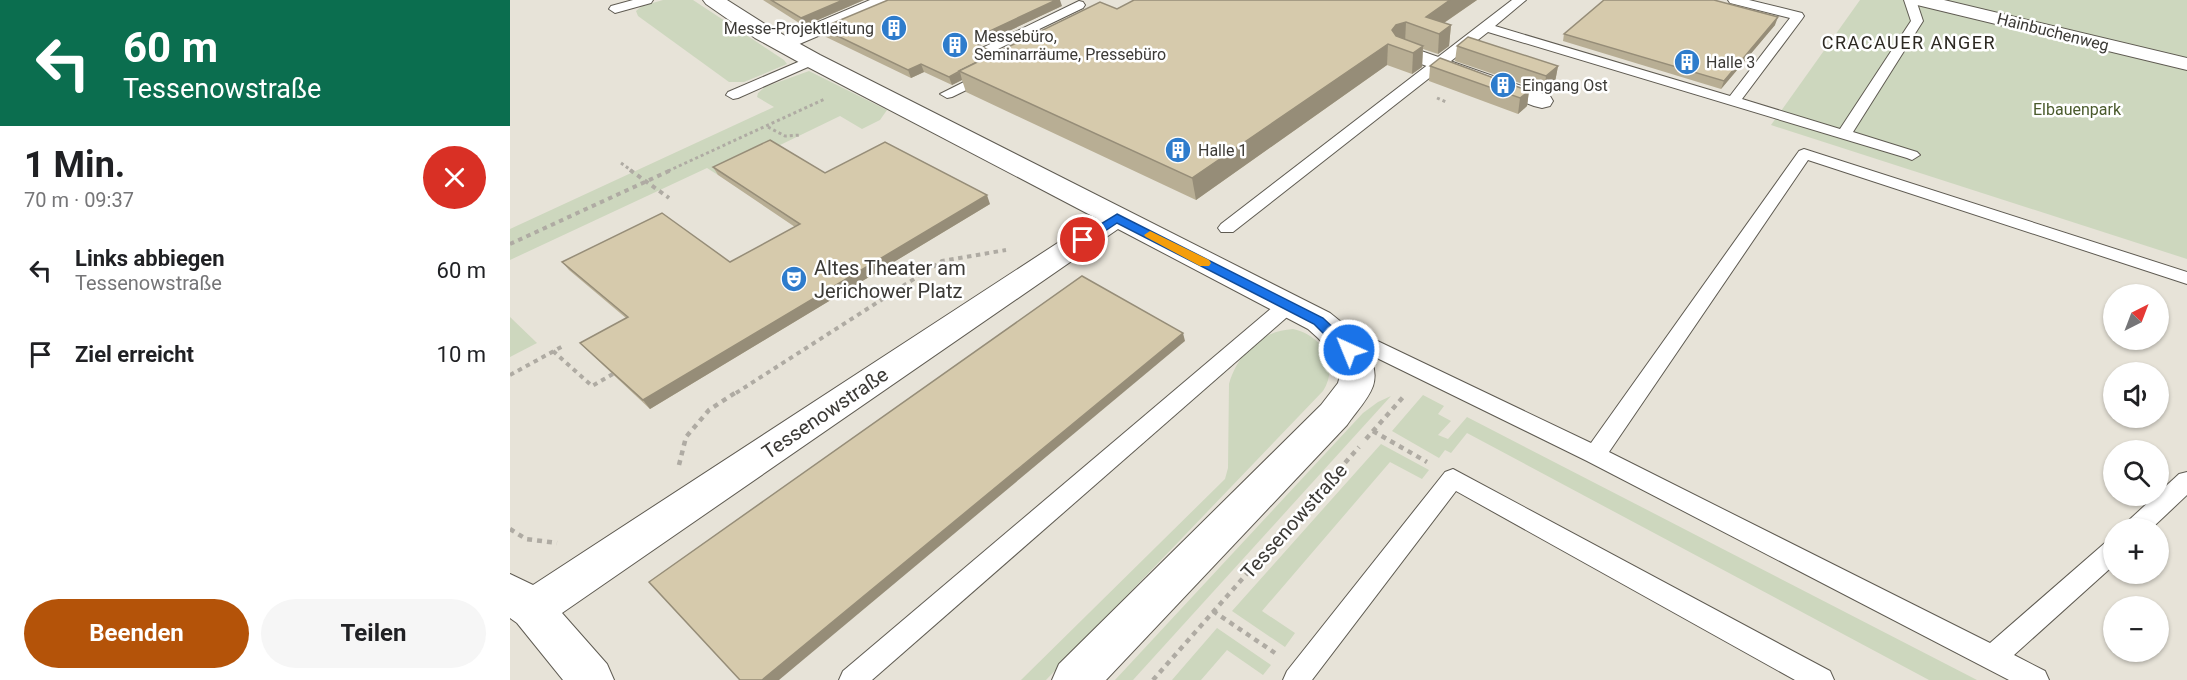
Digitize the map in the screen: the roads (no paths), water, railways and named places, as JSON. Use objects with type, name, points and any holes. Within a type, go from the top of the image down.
[{"type":"street","points":[[713,0],[812,60],[1318,321],[1341,341],[1355,361],[1358,377],[1353,391],[1334,415],[1075,680]]},
{"type":"street","points":[[783,44],[886,0]]},
{"type":"street","name":"Hainbuchenweg","points":[[1920,0],[2187,64]]},
{"type":"street","points":[[1404,51],[1542,100]]},
{"type":"street","name":"Tessenowstraße","points":[[591,680],[521,601],[1117,218]]},
{"type":"lane","points":[[615,9],[647,0]]},
{"type":"lane","points":[[947,94],[1019,59],[987,49],[1083,7],[1065,0]]},
{"type":"lane","points":[[1227,228],[1520,0]]},
{"type":"lane","points":[[1734,0],[1798,16],[1734,101]]},
{"type":"lane","points":[[1844,134],[1917,21],[1910,0]]},
{"type":"lane","points":[[1486,27],[1912,155]]},
{"type":"lane","points":[[733,95],[812,60]]},
{"type":"lane","points":[[1595,455],[1804,153],[2187,278]]},
{"type":"lane","points":[[852,680],[1287,306]]},
{"type":"lane","points":[[1318,321],[1595,455],[2036,680]]},
{"type":"lane","points":[[1299,676],[1453,478],[1821,680]]},
{"type":"lane","points":[[2147,518],[2187,481]]},
{"type":"lane","points":[[1992,658],[2103,559]]},
{"type":"place","name":"Messe-Projektleitung","points":[[894,28]]},
{"type":"place","name":"Messebüro, Seminarräume, Pressebüro","points":[[955,45]]},
{"type":"place","name":"Halle 3","points":[[1687,62]]},
{"type":"place","name":"Eingang Ost","points":[[1503,85]]},
{"type":"place","name":"Halle 1","points":[[1178,150]]},
{"type":"place","name":"Altes Theater am Jerichower Platz","points":[[794,279]]},
{"type":"district","name":"CRACAUER ANGER","points":[[1909,42]]},
{"type":"park label","name":"Elbauenpark","points":[[2077,109]]}]
